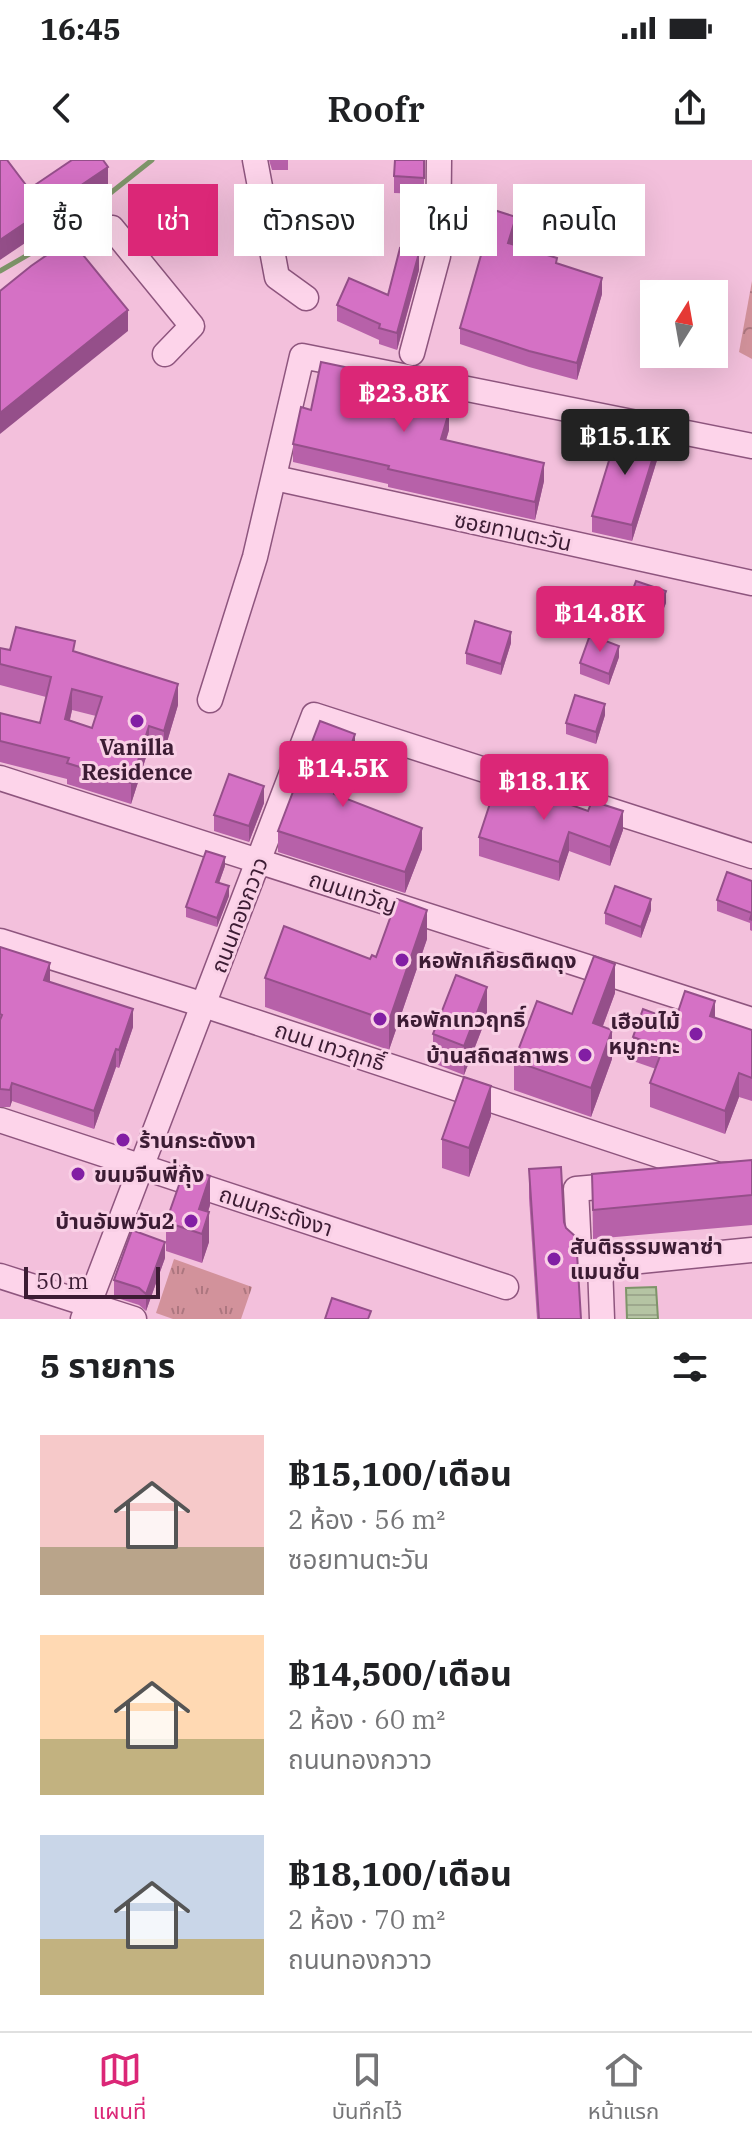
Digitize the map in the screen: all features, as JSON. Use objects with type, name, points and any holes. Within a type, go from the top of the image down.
[{"type":"street","points":[[255,160],[277,277],[306,298]]},
{"type":"street","points":[[412,353],[438,256],[439,160]]},
{"type":"street","points":[[112,228],[192,326],[165,354]]},
{"type":"street","points":[[210,700],[255,557],[302,356],[752,446]]},
{"type":"street","name":"ซอยทานตะวัน","points":[[275,478],[752,583]]},
{"type":"street","name":"ถนนทองกวาว","points":[[86,1312],[314,715],[752,856]]},
{"type":"street","name":"ถนนเทวัญ","points":[[0,778],[752,1020]]},
{"type":"street","name":"ถนน เทวฤทธิ์","points":[[0,941],[719,1175],[752,1174]]},
{"type":"street","name":"ถนนกระดังงา","points":[[0,1120],[506,1287]]},
{"type":"street","points":[[710,1179],[576,1189],[579,1250],[600,1265],[752,1250]]},
{"type":"street","points":[[600,1265],[602,1319]]},
{"type":"street","points":[[0,1276],[86,1312],[134,1319]]},
{"type":"green space","points":[[752,281],[752,359],[739,352]]},
{"type":"green space","points":[[174,1259],[252,1287],[241,1319],[173,1319],[156,1313]]},
{"type":"shaded area","points":[[656,1287],[658,1319],[627,1319],[626,1288]]},
{"type":"building","points":[[0,160],[7,160],[25,184],[24,224],[0,240]]},
{"type":"building","points":[[72,160],[103,160],[108,167],[83,184],[36,184]]},
{"type":"building","points":[[395,160],[424,160],[424,178],[394,176]]},
{"type":"building","points":[[497,211],[513,216],[508,243],[513,245],[513,256],[550,256],[557,258],[556,263],[602,278],[577,363],[460,328],[481,256],[497,256]]},
{"type":"building","points":[[400,248],[400,256],[418,256],[397,333],[379,328],[380,324],[337,305],[349,278],[388,295]]},
{"type":"building","points":[[45,256],[84,256],[128,310],[0,413],[0,291]]},
{"type":"building","points":[[321,362],[397,378],[396,384],[442,398],[439,409],[449,412],[441,439],[544,463],[535,502],[293,444],[301,407],[311,410]]},
{"type":"building","points":[[619,428],[658,441],[632,525],[592,516]]},
{"type":"building","points":[[636,581],[666,591],[655,619],[626,609]]},
{"type":"building","points":[[475,621],[511,632],[501,664],[466,653]]},
{"type":"building","points":[[16,627],[75,641],[73,651],[178,684],[164,731],[149,726],[131,783],[67,763],[69,758],[0,741],[0,713],[40,723],[51,677],[0,664],[0,648],[10,650]],"holes":[[[72,689],[102,697],[92,728],[65,719]]]},
{"type":"building","points":[[590,635],[619,646],[609,674],[580,663]]},
{"type":"building","points":[[575,695],[605,704],[596,732],[566,723]]},
{"type":"building","points":[[320,721],[355,734],[334,794],[422,828],[405,872],[278,831]]},
{"type":"building","points":[[229,774],[264,786],[249,826],[214,815]]},
{"type":"building","points":[[498,779],[588,811],[592,801],[623,811],[610,847],[569,832],[559,862],[479,837]]},
{"type":"building","points":[[206,851],[225,857],[216,882],[229,886],[217,918],[186,907]]},
{"type":"building","points":[[727,872],[752,881],[752,913],[717,900]]},
{"type":"building","points":[[615,886],[651,899],[641,927],[605,913]]},
{"type":"building","points":[[397,899],[427,910],[389,1021],[265,978],[284,926],[370,959],[372,955],[376,957]]},
{"type":"building","points":[[0,947],[50,963],[44,980],[133,1009],[94,1111],[12,1083],[10,1090],[0,1089]]},
{"type":"building","points":[[594,956],[615,964],[593,1023],[612,1030],[591,1088],[514,1061],[537,1001],[572,1014]]},
{"type":"building","points":[[456,975],[487,987],[464,1046],[433,1034]]},
{"type":"building","points":[[685,991],[715,1001],[710,1016],[752,1030],[752,1078],[739,1073],[725,1111],[650,1083],[663,1048],[633,1037],[643,1009],[675,1021]]},
{"type":"building","points":[[464,1077],[491,1086],[469,1148],[442,1139]]},
{"type":"building","points":[[752,1160],[752,1195],[593,1210],[592,1174]]},
{"type":"building","name":"สันติธรรมพลาซ่า แมนชั่น","points":[[561,1167],[564,1222],[576,1237],[581,1319],[539,1319],[529,1169]]},
{"type":"building","points":[[185,1168],[210,1176],[199,1209],[209,1212],[202,1234],[166,1222]]},
{"type":"building","points":[[132,1230],[165,1242],[146,1294],[139,1288],[114,1280]]},
{"type":"building","points":[[332,1298],[371,1311],[368,1319],[325,1319]]},
{"type":"waterway","points":[[0,271],[45,245],[152,160]]},
{"type":"place","name":"Vanilla Residence","points":[[137,721]]},
{"type":"place","name":"หอพักเกียรติผดุง","points":[[402,960]]},
{"type":"place","name":"หอพักเทวฤทธิ์","points":[[380,1019]]},
{"type":"place","name":"เฮือนไม้ หมูกะทะ","points":[[696,1034]]},
{"type":"place","name":"บ้านสถิตสถาพร","points":[[585,1055]]},
{"type":"place","name":"ร้านกระดังงา","points":[[123,1140]]},
{"type":"place","name":"ขนมจีนพี่กุ้ง","points":[[78,1174]]},
{"type":"place","name":"บ้านอัมพวัน2","points":[[191,1221]]},
{"type":"place","name":"สันติธรรมพลาซ่า แมนชั่น","points":[[554,1259]]}]
